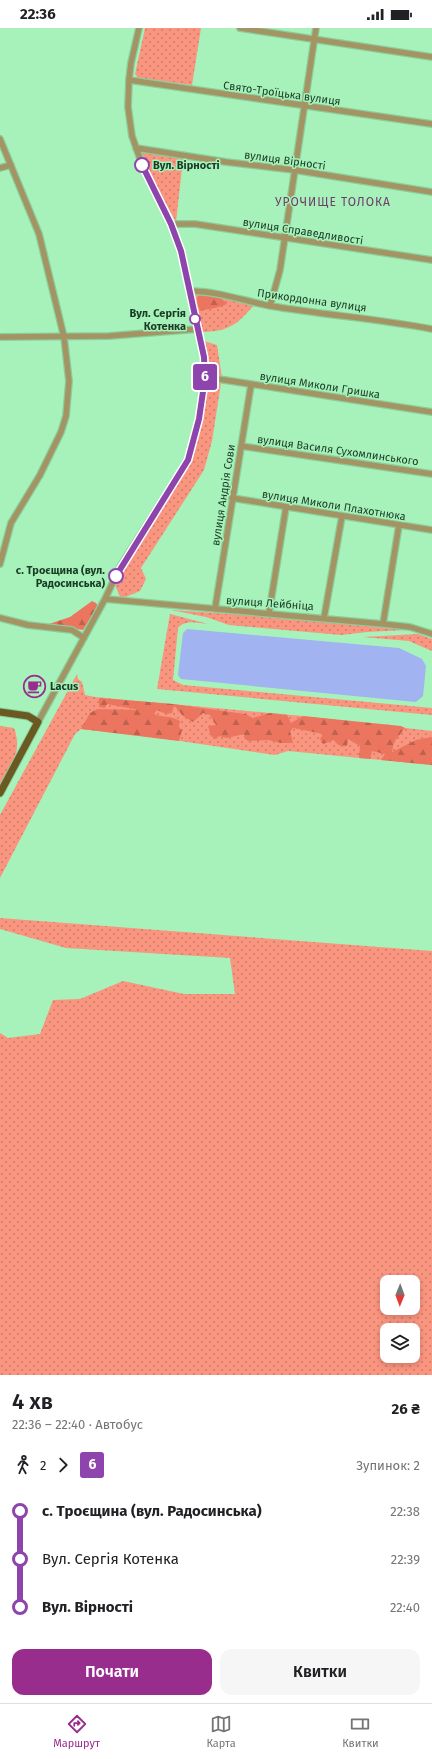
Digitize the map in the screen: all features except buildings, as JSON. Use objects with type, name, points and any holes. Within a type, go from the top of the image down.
[{"type":"main road","points":[[0,712],[28,716],[38,722],[0,793]]},
{"type":"street","points":[[38,722],[105,599],[120,566],[188,460],[199,419],[205,378],[204,357],[181,251],[171,224],[144,170],[132,136],[128,107],[129,80],[131,63],[139,28]]},
{"type":"street","points":[[240,28],[432,57]]},
{"type":"street","points":[[270,306],[280,270],[316,28]]},
{"type":"street","name":"Свято-Троїцька вулиця","points":[[129,80],[304,107],[432,124]]},
{"type":"street","points":[[0,139],[39,234],[64,337],[69,381],[66,416],[40,475],[11,523],[1,553],[0,564]]},
{"type":"street","name":"вулиця Вірності","points":[[136,148],[226,162],[294,170],[432,192]]},
{"type":"street","points":[[0,168],[11,165]]},
{"type":"street","name":"вулиця Справедливості","points":[[171,224],[195,224],[432,260]]},
{"type":"street","name":"Прикордонна вулиця","points":[[189,291],[199,291],[222,295],[270,306],[319,314],[393,322],[432,329]]},
{"type":"street","points":[[0,337],[120,336],[198,329]]},
{"type":"street","name":"вулиця Миколи Гришка","points":[[205,378],[432,412]]},
{"type":"street","name":"вулиця Андрія Сови","points":[[215,609],[251,385]]},
{"type":"street","name":"вулиця Василя Сухомлинського","points":[[241,446],[432,474]]},
{"type":"street","name":"вулиця Миколи Плахотнюка","points":[[232,498],[432,530]]},
{"type":"street","points":[[269,613],[286,507]]},
{"type":"street","points":[[324,618],[342,516]]},
{"type":"street","points":[[383,624],[399,525]]},
{"type":"street","name":"вулиця Лейбніца","points":[[105,599],[383,624],[410,627],[432,634]]},
{"type":"street","points":[[0,618],[28,625],[72,630],[84,638]]},
{"type":"shaded area","points":[[145,28],[201,28],[192,85],[138,78],[135,74]]},
{"type":"shaded area","points":[[145,152],[183,159],[176,222],[154,182],[142,153]]},
{"type":"shaded area","points":[[197,293],[255,305],[233,325],[218,330],[202,332],[194,298]]},
{"type":"shaded area","points":[[204,341],[217,345],[222,378],[209,376],[209,359]]},
{"type":"shaded area","points":[[209,381],[221,383],[212,441],[204,470],[141,568],[146,579],[140,591],[123,598],[120,597],[115,585],[189,466],[201,428]]},
{"type":"shaded area","points":[[171,610],[287,618],[406,630],[341,635],[229,625],[206,617]]},
{"type":"shaded area","points":[[170,614],[208,624],[196,622],[184,623],[178,628],[173,680],[183,685],[432,708],[432,715],[157,689]]},
{"type":"shaded area","points":[[418,634],[432,639],[432,651],[409,641],[363,637]]},
{"type":"shaded area","points":[[77,674],[78,679],[82,682],[85,695],[95,697],[303,716],[432,731],[432,765],[288,751],[275,755],[153,737],[81,729],[75,734],[0,878],[0,815]]},
{"type":"shaded area","points":[[0,726],[14,728],[17,744],[12,765],[0,785]]},
{"type":"shaded area","points":[[0,918],[432,951],[432,1375],[0,1375],[0,1033],[8,1038],[40,1034],[53,1000],[80,999],[123,981],[184,994],[235,994],[230,958],[66,948],[0,929]]},
{"type":"green space","points":[[202,295],[221,298],[227,304],[217,308],[200,311],[197,302],[198,296]]},
{"type":"green space","points":[[92,601],[98,606],[83,630],[49,624],[70,617]]},
{"type":"green space","points":[[99,698],[173,704],[245,714],[253,718],[270,713],[287,715],[291,723],[303,716],[401,726],[405,728],[394,742],[392,752],[416,740],[432,737],[432,765],[381,760],[385,754],[372,751],[370,759],[359,758],[360,746],[348,739],[347,746],[339,745],[334,740],[323,744],[320,739],[323,734],[293,728],[290,731],[293,743],[281,743],[268,740],[248,741],[244,738],[244,734],[227,738],[219,736],[216,739],[211,736],[208,726],[216,725],[210,715],[203,713],[193,722],[183,716],[174,705],[172,713],[166,714],[157,710],[154,714],[180,721],[179,727],[182,730],[179,741],[81,729],[90,713],[97,709],[139,710],[107,704],[105,708],[99,707]]},
{"type":"water","points":[[187,629],[399,648],[422,659],[426,666],[423,696],[416,702],[181,679],[178,675],[183,633]]},
{"type":"bus line","name":"6","points":[[116,576],[120,566],[188,460],[199,419],[205,378],[204,357],[181,251],[171,224],[142,165]]},
{"type":"place","name":"Вул. Вірності","points":[[142,165]]},
{"type":"place","name":"Вул. Сергія Котенка","points":[[195,319]]},
{"type":"place","name":"с. Троєщина (вул. Радосинська)","points":[[116,576]]},
{"type":"place","name":"Lacus","points":[[34,686]]},
{"type":"district","name":"УРОЧИЩЕ ТОЛОКА","points":[[333,202]]}]
